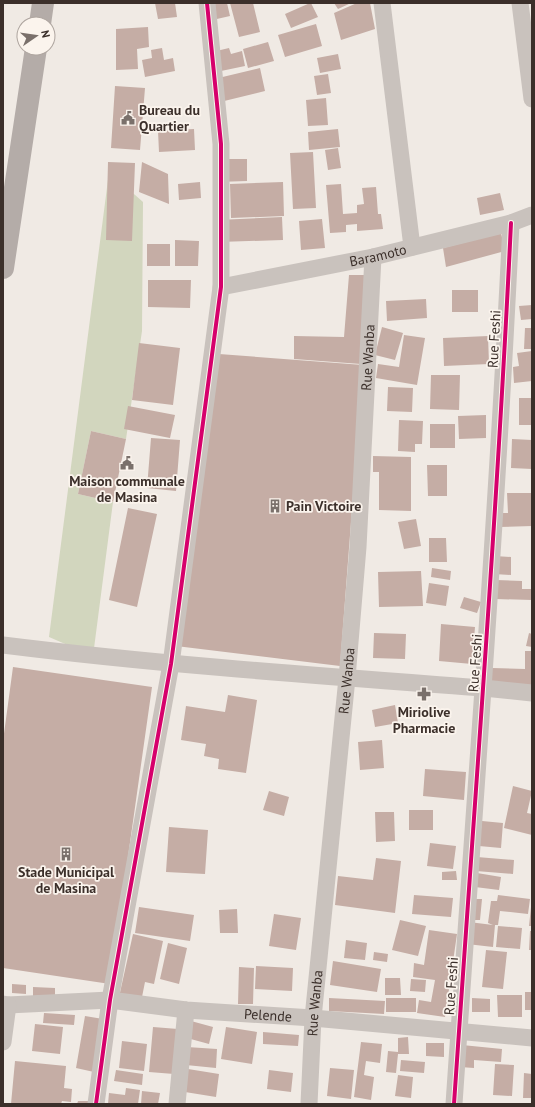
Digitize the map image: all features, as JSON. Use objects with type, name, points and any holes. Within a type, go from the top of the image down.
[{"type":"highway","points":[[41,16],[43,3]]},
{"type":"highway","points":[[3,268],[35,56]]},
{"type":"street","points":[[96,1104],[110,1000],[171,664],[220,287],[220,144],[207,3]]},
{"type":"street","points":[[382,3],[412,247]]},
{"type":"street","points":[[520,3],[532,99]]},
{"type":"street","name":"Baramoto","points":[[220,287],[372,257],[511,222],[532,215]]},
{"type":"street","name":"Rue Feshi","points":[[454,1104],[484,688],[506,338],[511,222]]},
{"type":"street","name":"Rue Wanba","points":[[309,1104],[314,1018],[347,678],[358,547],[372,257]]},
{"type":"street","points":[[3,644],[93,656],[171,664],[532,693]]},
{"type":"street","name":"Pelende","points":[[6,1004],[110,1000],[186,1010],[314,1018],[532,1038]]},
{"type":"street","points":[[3,1042],[6,1004]]},
{"type":"street","points":[[177,1104],[186,1010]]},
{"type":"green space","points":[[109,172],[143,202],[142,331],[126,439],[91,431],[78,494],[113,502],[93,656],[49,637]]},
{"type":"building","points":[[155,3],[175,3],[177,17],[158,19]]},
{"type":"building","points":[[209,3],[227,3],[230,16],[208,21]]},
{"type":"building","points":[[230,3],[253,3],[260,32],[239,37]]},
{"type":"building","points":[[310,3],[318,17],[291,28],[285,14]]},
{"type":"building","points":[[334,3],[351,3],[338,9]]},
{"type":"building","points":[[357,3],[370,3],[375,29],[341,40],[334,13]]},
{"type":"building","points":[[316,24],[322,46],[285,57],[278,35]]},
{"type":"building","points":[[148,27],[149,47],[137,49],[138,69],[116,70],[116,29]]},
{"type":"building","points":[[268,42],[274,61],[248,68],[243,49]]},
{"type":"building","points":[[162,48],[164,60],[173,58],[175,71],[145,77],[142,60],[152,58],[151,50]]},
{"type":"building","points":[[229,48],[231,54],[242,51],[245,66],[221,71],[208,53]]},
{"type":"building","points":[[338,54],[341,69],[320,73],[317,58]]},
{"type":"building","points":[[260,68],[265,91],[216,103],[210,80]]},
{"type":"building","points":[[328,74],[331,93],[317,95],[314,76]]},
{"type":"building","name":"Bureau du Quartier","points":[[115,86],[145,88],[140,150],[111,148]]},
{"type":"building","points":[[326,98],[328,125],[308,126],[306,100]]},
{"type":"building","points":[[194,129],[195,150],[159,152],[158,131]]},
{"type":"building","points":[[338,129],[340,147],[309,150],[308,132]]},
{"type":"building","points":[[338,148],[341,168],[328,170],[325,150]]},
{"type":"building","points":[[313,152],[316,208],[293,209],[290,153]]},
{"type":"building","points":[[216,159],[247,159],[247,181],[217,182]]},
{"type":"building","points":[[108,162],[135,163],[132,241],[106,240]]},
{"type":"building","points":[[142,162],[168,174],[169,204],[139,192]]},
{"type":"building","points":[[200,182],[201,198],[179,200],[178,184]]},
{"type":"building","points":[[283,182],[284,216],[231,218],[230,184]]},
{"type":"building","points":[[341,184],[343,214],[357,213],[357,205],[364,204],[362,188],[376,187],[378,214],[381,214],[383,229],[357,231],[357,224],[346,225],[346,232],[330,233],[326,185]]},
{"type":"building","points":[[500,193],[504,210],[480,215],[477,198]]},
{"type":"building","points":[[282,217],[283,240],[219,242],[218,220]]},
{"type":"building","points":[[322,219],[325,248],[301,250],[299,221]]},
{"type":"building","points":[[501,233],[505,251],[446,267],[443,248]]},
{"type":"building","points":[[175,240],[199,241],[198,266],[175,266]]},
{"type":"building","points":[[147,244],[170,244],[170,266],[147,266]]},
{"type":"building","points":[[349,275],[367,275],[361,364],[294,359],[294,336],[344,337]]},
{"type":"building","points":[[148,280],[191,280],[190,308],[148,307]]},
{"type":"building","points":[[452,290],[478,290],[478,312],[452,312]]},
{"type":"building","points":[[426,299],[427,318],[387,321],[386,301]]},
{"type":"building","points":[[532,305],[532,319],[521,320],[519,306]]},
{"type":"building","points":[[382,327],[403,333],[395,360],[375,355]]},
{"type":"building","points":[[525,328],[532,328],[532,349],[524,349]]},
{"type":"building","points":[[404,335],[425,338],[417,385],[376,378],[378,364],[399,367]]},
{"type":"building","points":[[488,336],[489,364],[444,366],[443,338]]},
{"type":"building","points":[[139,343],[180,348],[173,405],[132,400]]},
{"type":"building","points":[[532,351],[532,381],[514,383],[513,367],[519,366],[517,353]]},
{"type":"building","name":"Pain Victoire","points":[[219,354],[363,365],[340,666],[176,646]]},
{"type":"building","points":[[431,375],[460,375],[459,410],[430,409]]},
{"type":"building","points":[[388,387],[413,388],[412,412],[387,411]]},
{"type":"building","points":[[519,398],[532,398],[532,425],[519,425]]},
{"type":"building","points":[[128,406],[175,415],[170,438],[124,429]]},
{"type":"building","points":[[486,415],[486,438],[459,439],[458,416]]},
{"type":"building","points":[[399,420],[423,421],[422,444],[415,444],[415,452],[398,451]]},
{"type":"building","points":[[430,424],[455,424],[455,448],[430,448]]},
{"type":"building","points":[[91,431],[126,439],[113,502],[78,494]]},
{"type":"building","points":[[151,438],[180,440],[176,491],[147,488]]},
{"type":"building","points":[[512,439],[532,440],[532,469],[511,468]]},
{"type":"building","points":[[373,456],[411,457],[411,511],[379,510],[379,472],[373,472]]},
{"type":"building","points":[[427,465],[447,465],[447,496],[428,496]]},
{"type":"building","points":[[507,493],[532,493],[532,526],[498,527],[497,513],[508,513]]},
{"type":"building","points":[[128,508],[157,514],[137,607],[109,600]]},
{"type":"building","points":[[416,519],[421,546],[404,549],[398,522]]},
{"type":"building","points":[[429,538],[446,538],[447,562],[429,562]]},
{"type":"building","points":[[495,556],[511,557],[511,575],[494,574]]},
{"type":"building","points":[[432,568],[451,571],[450,580],[431,577]]},
{"type":"building","points":[[421,571],[423,606],[379,607],[378,572]]},
{"type":"building","points":[[496,580],[522,581],[522,589],[532,589],[532,600],[496,599]]},
{"type":"building","points":[[429,583],[449,586],[446,606],[426,603]]},
{"type":"building","points":[[464,597],[481,602],[477,613],[460,608]]},
{"type":"building","points":[[441,624],[475,627],[472,664],[439,661]]},
{"type":"building","points":[[374,633],[406,634],[405,659],[373,658]]},
{"type":"building","points":[[529,633],[532,634],[532,647],[526,646]]},
{"type":"building","points":[[525,651],[532,651],[532,685],[492,684],[492,668],[525,669]]},
{"type":"building","name":"Stade Municipal de Masina","points":[[13,667],[152,687],[110,984],[3,968],[3,741]]},
{"type":"building","points":[[228,695],[257,700],[246,773],[218,769],[219,759],[204,756],[206,744],[181,740],[186,706],[225,712]]},
{"type":"building","points":[[395,705],[398,723],[375,727],[372,710]]},
{"type":"building","points":[[382,740],[384,768],[360,770],[358,742]]},
{"type":"building","points":[[425,769],[466,772],[464,800],[423,796]]},
{"type":"building","points":[[513,786],[532,791],[527,813],[532,814],[532,835],[504,828]]},
{"type":"building","points":[[269,791],[289,797],[284,816],[263,810]]},
{"type":"building","points":[[409,810],[433,810],[433,830],[409,830]]},
{"type":"building","points":[[375,812],[394,812],[395,841],[376,842]]},
{"type":"building","points":[[482,821],[503,823],[501,848],[479,846]]},
{"type":"building","points":[[169,827],[208,830],[205,874],[166,872]]},
{"type":"building","points":[[430,843],[456,846],[453,869],[427,866]]},
{"type":"building","points":[[477,857],[514,860],[513,874],[476,871]]},
{"type":"building","points":[[376,858],[401,861],[395,913],[335,905],[338,876],[373,880]]},
{"type":"building","points":[[456,871],[457,880],[442,880],[442,872]]},
{"type":"building","points":[[477,873],[501,877],[499,890],[475,887]]},
{"type":"building","points":[[414,895],[453,898],[451,917],[412,914]]},
{"type":"building","points":[[498,895],[530,899],[528,914],[500,911],[498,925],[495,925],[493,947],[467,944],[469,922],[493,925],[488,923],[491,901],[497,901]]},
{"type":"building","points":[[472,899],[482,899],[480,920],[471,920]]},
{"type":"building","points":[[139,907],[194,915],[190,941],[135,933]]},
{"type":"building","points":[[531,907],[532,926],[529,926]]},
{"type":"building","points":[[237,909],[238,933],[220,933],[219,910]]},
{"type":"building","points":[[274,914],[301,918],[296,950],[269,946]]},
{"type":"building","points":[[400,920],[426,926],[418,956],[392,950]]},
{"type":"building","points":[[498,926],[522,928],[520,949],[496,947]]},
{"type":"building","points":[[429,930],[457,934],[445,1017],[417,1013],[419,1000],[431,1002],[435,980],[413,977],[414,963],[424,965]]},
{"type":"building","points":[[530,931],[532,931],[532,950],[529,950]]},
{"type":"building","points":[[133,934],[163,941],[154,984],[145,982],[141,1002],[119,997]]},
{"type":"building","points":[[346,940],[367,943],[365,960],[344,958]]},
{"type":"building","points":[[168,943],[187,948],[179,984],[160,979]]},
{"type":"building","points":[[486,950],[507,952],[503,989],[482,987]]},
{"type":"building","points":[[374,952],[388,954],[387,962],[373,960]]},
{"type":"building","points":[[333,961],[381,969],[377,992],[330,985]]},
{"type":"building","points":[[256,966],[293,968],[292,991],[255,989]]},
{"type":"building","points":[[239,967],[254,968],[253,1004],[238,1004]]},
{"type":"building","points":[[385,978],[400,978],[401,995],[385,995]]},
{"type":"building","points":[[411,979],[426,980],[425,992],[410,991]]},
{"type":"building","points":[[12,984],[26,985],[26,994],[12,993]]},
{"type":"building","points":[[33,987],[55,988],[55,997],[33,996]]},
{"type":"building","points":[[525,992],[532,992],[532,1010],[525,1010]]},
{"type":"building","points":[[497,995],[522,995],[522,1017],[498,1017]]},
{"type":"building","points":[[329,998],[385,1001],[384,1014],[329,1011]]},
{"type":"building","points":[[386,998],[416,998],[416,1012],[386,1012]]},
{"type":"building","points":[[472,998],[490,999],[490,1012],[472,1012]]},
{"type":"building","points":[[44,1013],[75,1015],[74,1025],[43,1023]]},
{"type":"building","points":[[85,1016],[103,1019],[94,1072],[76,1068]]},
{"type":"building","points":[[191,1021],[213,1027],[209,1044],[187,1038]]},
{"type":"building","points":[[35,1024],[63,1027],[60,1054],[32,1051]]},
{"type":"building","points":[[153,1027],[178,1029],[174,1074],[149,1072]]},
{"type":"building","points":[[226,1027],[257,1032],[252,1064],[221,1059]]},
{"type":"building","points":[[263,1032],[299,1035],[298,1046],[263,1044]]},
{"type":"building","points":[[408,1037],[409,1054],[398,1054],[396,1073],[386,1072],[388,1051],[398,1052],[398,1038]]},
{"type":"building","points":[[122,1041],[147,1044],[144,1071],[119,1068]]},
{"type":"building","points":[[361,1042],[382,1044],[380,1063],[366,1061],[364,1075],[374,1077],[371,1100],[354,1097]]},
{"type":"building","points":[[426,1043],[444,1043],[444,1057],[426,1056]]},
{"type":"building","points":[[462,1045],[502,1049],[501,1062],[474,1060],[474,1068],[460,1067]]},
{"type":"building","points":[[187,1047],[217,1049],[216,1068],[186,1065]]},
{"type":"building","points":[[401,1060],[425,1062],[424,1073],[400,1071]]},
{"type":"building","points":[[15,1061],[66,1066],[64,1088],[72,1089],[71,1102],[62,1101],[61,1104],[11,1104]]},
{"type":"building","points":[[495,1064],[514,1065],[512,1096],[493,1095]]},
{"type":"building","points":[[330,1068],[354,1070],[351,1099],[327,1096]]},
{"type":"building","points":[[188,1069],[219,1074],[216,1097],[185,1092]]},
{"type":"building","points":[[116,1070],[143,1074],[142,1085],[114,1081]]},
{"type":"building","points":[[269,1070],[293,1073],[291,1092],[267,1089]]},
{"type":"building","points":[[524,1073],[532,1074],[532,1098],[523,1098]]},
{"type":"building","points":[[398,1075],[413,1077],[411,1098],[395,1096]]},
{"type":"building","points":[[126,1088],[140,1090],[138,1104],[108,1104],[109,1093],[125,1095]]},
{"type":"building","points":[[142,1091],[160,1093],[158,1104],[141,1104]]},
{"type":"building","points":[[78,1101],[88,1101],[88,1104],[77,1104]]},
{"type":"cycle path","points":[[96,1104],[110,1000],[171,664],[221,287],[221,144],[207,3]]},
{"type":"cycle path","points":[[454,1104],[492,553],[511,223]]},
{"type":"place","name":"Bureau du Quartier","points":[[128,118]]},
{"type":"place","name":"Maison communale de Masina","points":[[127,463]]},
{"type":"place","name":"Pain Victoire","points":[[275,506]]},
{"type":"place","name":"Miriolive Pharmacie","points":[[424,694]]},
{"type":"place","name":"Stade Municipal de Masina","points":[[66,854]]}]
